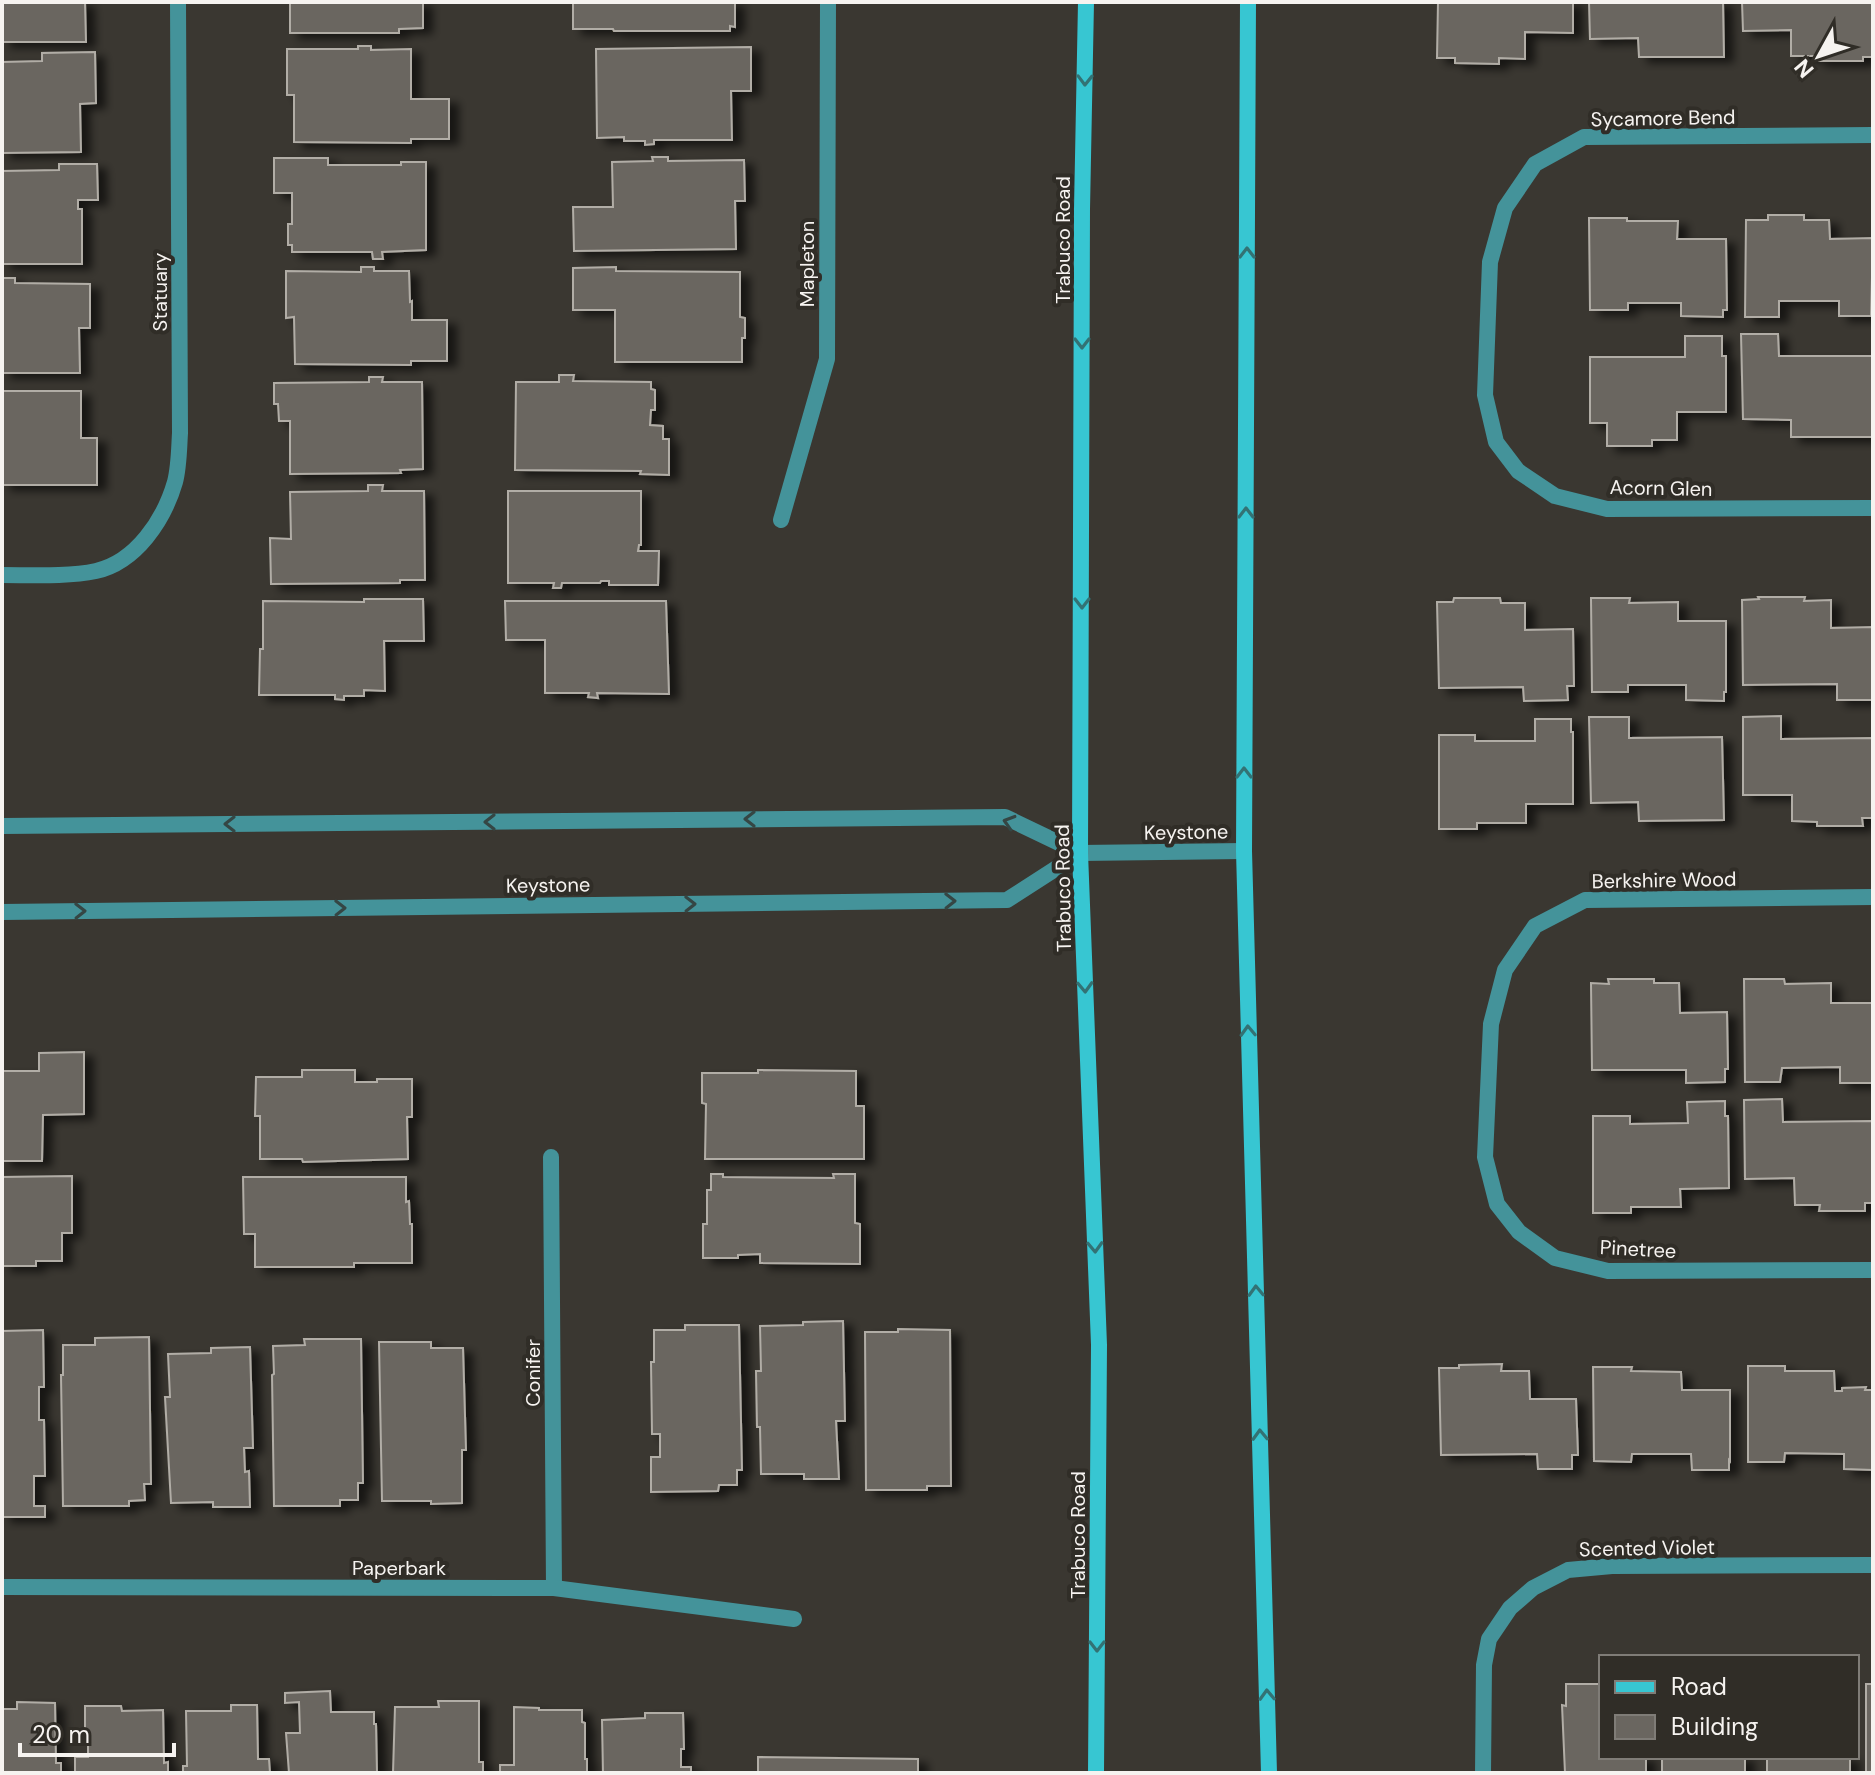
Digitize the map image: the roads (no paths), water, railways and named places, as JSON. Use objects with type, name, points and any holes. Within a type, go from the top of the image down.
[{"type":"main road","name":"Trabuco Road","points":[[1086,2],[1082,209],[1080,853],[1099,1345],[1096,1773]]},
{"type":"main road","points":[[1248,2],[1244,851],[1269,1773]]},
{"type":"street","name":"Statuary","points":[[2,575],[96,571],[121,562],[144,542],[162,515],[176,480],[180,433],[178,2]]},
{"type":"street","name":"Mapleton","points":[[781,520],[827,359],[828,2]]},
{"type":"street","name":"Sycamore Bend","points":[[1487,323],[1490,262],[1505,208],[1535,164],[1584,137],[1873,135]]},
{"type":"street","name":"Acorn Glen","points":[[1487,323],[1485,395],[1496,442],[1518,471],[1555,496],[1607,509],[1873,508]]},
{"type":"street","name":"Keystone","points":[[2,826],[1005,817],[1080,853],[1244,851]]},
{"type":"street","name":"Keystone","points":[[2,912],[1007,900],[1080,853]]},
{"type":"street","name":"Berkshire Wood","points":[[1487,1085],[1491,1024],[1505,970],[1535,926],[1585,900],[1873,897]]},
{"type":"street","name":"Pinetree","points":[[1487,1085],[1485,1157],[1497,1204],[1519,1232],[1555,1258],[1608,1271],[1873,1270]]},
{"type":"street","name":"Conifer","points":[[551,1157],[554,1588]]},
{"type":"street","name":"Scented Violet","points":[[1483,1773],[1484,1665],[1489,1639],[1510,1608],[1533,1588],[1568,1570],[1612,1566],[1873,1565]]},
{"type":"street","name":"Paperbark","points":[[2,1587],[554,1588],[794,1619]]}]
